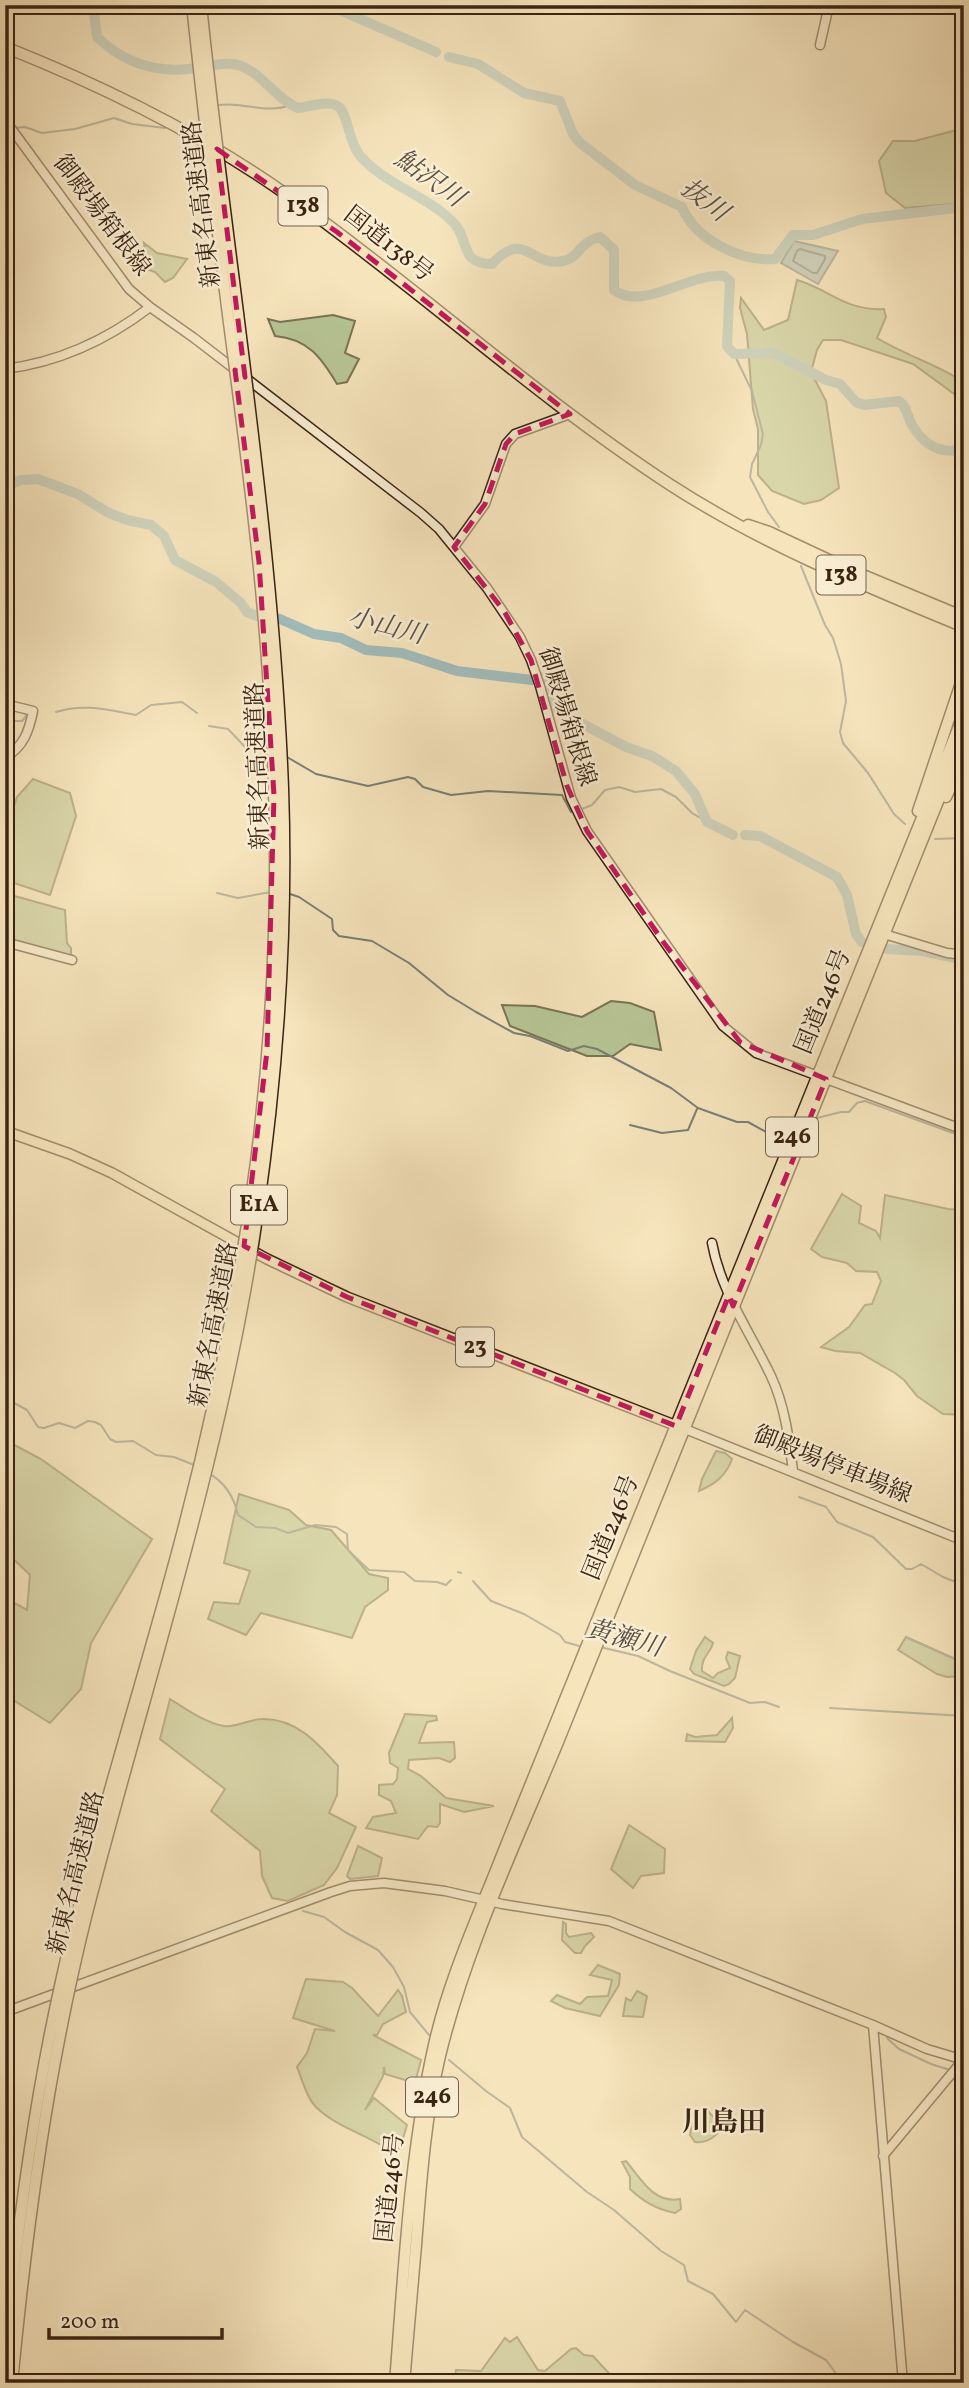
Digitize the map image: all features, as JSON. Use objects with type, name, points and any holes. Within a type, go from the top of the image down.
[{"type":"highway","name":"新東名高速道路","points":[[5,2355],[22,2200],[49,2040],[77,1917],[177,1553],[214,1402],[240,1267],[256,1159],[267,1051],[274,913],[274,794],[266,642],[253,510],[192,5]]},
{"type":"highway","name":"新東名高速道路","points":[[12,2383],[32,2201],[58,2042],[86,1919],[186,1556],[223,1403],[257,1220],[275,1052],[283,911],[283,795],[279,710],[268,562],[201,5]]},
{"type":"highway","name":"国道138号","points":[[5,47],[112,92],[244,166],[337,232],[570,414],[721,516],[844,576],[964,627]]},
{"type":"highway","name":"国道138号","points":[[721,516],[769,532],[846,568],[964,617]]},
{"type":"highway","name":"246","points":[[914,847],[926,784],[964,674]]},
{"type":"highway","points":[[953,706],[964,684]]},
{"type":"highway","name":"国道246号","points":[[395,2383],[414,2165],[434,2043],[449,1994],[680,1427],[733,1306],[964,714]]},
{"type":"highway","name":"国道246号","points":[[680,1427],[729,1295],[884,934],[914,847],[964,737]]},
{"type":"highway","name":"246","points":[[914,847],[926,839],[964,759]]},
{"type":"highway","name":"国道246号","points":[[404,2383],[422,2161],[431,2102],[451,2018],[488,1901]]},
{"type":"main road","name":"23","points":[[5,1130],[112,1173],[267,1259],[347,1297],[680,1427]]},
{"type":"street","points":[[820,45],[830,5]]},
{"type":"street","name":"御殿場箱根線","points":[[5,120],[129,289],[421,513],[454,547],[504,611],[531,660],[574,806],[595,843],[723,1026],[756,1053],[964,1130]]},
{"type":"street","points":[[5,369],[44,362],[71,353],[122,328],[150,307]]},
{"type":"street","points":[[454,547],[485,504],[506,444],[515,434],[570,414]]},
{"type":"street","points":[[5,704],[33,711],[22,743],[5,758]]},
{"type":"street","points":[[884,934],[947,953],[964,955]]},
{"type":"street","points":[[5,942],[72,960]]},
{"type":"street","points":[[712,1243],[733,1306],[772,1377],[787,1427],[793,1471]]},
{"type":"street","name":"御殿場停車場線","points":[[680,1427],[964,1541]]},
{"type":"street","points":[[5,2012],[350,1886],[384,1883],[445,1891],[609,1921],[873,2025],[927,2049],[963,2060],[883,2156]]},
{"type":"street","points":[[873,2025],[902,2383]]},
{"type":"highlighted area","points":[[217,149],[337,232],[570,414],[515,434],[506,444],[485,504],[454,547],[504,611],[531,660],[567,786],[587,831],[664,943],[740,1042],[826,1079],[733,1306],[729,1295],[676,1426],[347,1297],[244,1246],[267,1051],[274,795],[259,562],[235,370],[245,377]]},
{"type":"green space","points":[[964,128],[964,203],[905,208],[886,193],[879,161],[893,141],[915,141]]},
{"type":"green space","points":[[144,243],[157,253],[187,259],[173,278],[165,282],[149,270]]},
{"type":"green space","points":[[797,280],[859,307],[884,309],[886,317],[877,338],[964,382],[964,401],[913,364],[841,340],[823,340],[817,350],[811,372],[826,401],[839,488],[821,500],[804,504],[772,491],[758,475],[758,429],[753,409],[747,334],[740,308],[741,298],[764,330],[788,320]]},
{"type":"green space","points":[[333,315],[355,321],[345,353],[359,359],[347,382],[337,384],[319,358],[305,345],[275,336],[268,319],[280,322]]},
{"type":"green space","points":[[33,779],[70,793],[76,816],[50,895],[5,880],[5,834],[17,797]]},
{"type":"green space","points":[[11,895],[65,910],[67,943],[71,948],[71,956],[5,939]]},
{"type":"green space","points":[[611,1001],[630,1003],[654,1012],[661,1050],[630,1044],[613,1056],[587,1056],[510,1026],[502,1005],[535,1006],[582,1017]]},
{"type":"green space","points":[[842,1194],[861,1206],[859,1223],[876,1231],[880,1238],[885,1195],[964,1210],[964,1415],[943,1414],[917,1396],[895,1373],[860,1353],[821,1347],[849,1327],[865,1305],[872,1304],[881,1281],[877,1272],[856,1271],[847,1263],[822,1257],[811,1249]]},
{"type":"green space","points":[[5,1440],[41,1459],[152,1539],[91,1643],[81,1689],[50,1723],[5,1695],[5,1598],[27,1610],[30,1575],[5,1551]]},
{"type":"green space","points":[[716,1451],[725,1453],[732,1459],[730,1465],[719,1479],[699,1491],[702,1479]]},
{"type":"green space","points":[[239,1494],[289,1510],[306,1525],[331,1530],[369,1574],[388,1578],[388,1590],[365,1607],[352,1638],[261,1613],[246,1635],[208,1619],[214,1602],[239,1604],[250,1571],[224,1563]]},
{"type":"green space","points":[[705,1637],[713,1643],[703,1662],[702,1671],[713,1678],[730,1668],[726,1658],[728,1652],[740,1656],[735,1678],[729,1684],[724,1686],[694,1674],[690,1669],[696,1651]]},
{"type":"green space","points":[[906,1637],[964,1663],[964,1676],[947,1677],[937,1674],[898,1650]]},
{"type":"green space","points":[[170,1699],[217,1725],[233,1726],[262,1719],[285,1723],[305,1733],[338,1766],[337,1795],[329,1813],[356,1827],[337,1868],[324,1885],[288,1901],[272,1898],[262,1876],[260,1851],[211,1811],[225,1789],[160,1739]]},
{"type":"green space","points":[[405,1714],[436,1716],[437,1720],[427,1722],[419,1743],[454,1742],[455,1758],[450,1762],[439,1758],[409,1760],[408,1769],[421,1776],[446,1798],[494,1806],[464,1812],[440,1804],[440,1823],[437,1827],[428,1826],[418,1839],[366,1828],[373,1817],[396,1813],[391,1801],[379,1795],[379,1785],[393,1784],[397,1779],[398,1768],[390,1763],[389,1753]]},
{"type":"green space","points":[[732,1718],[733,1728],[725,1742],[686,1741],[687,1734],[695,1737],[717,1735]]},
{"type":"green space","points":[[629,1825],[665,1849],[664,1873],[641,1876],[633,1888],[611,1869]]},
{"type":"green space","points":[[358,1846],[382,1858],[378,1876],[350,1879],[347,1876]]},
{"type":"green space","points":[[563,1922],[569,1937],[591,1933],[594,1937],[581,1953],[575,1953],[562,1940]]},
{"type":"green space","points":[[598,1965],[620,1974],[619,1985],[600,2016],[565,2008],[551,2001],[557,1995],[580,2004],[587,1997],[608,1996],[612,1980],[590,1975]]},
{"type":"green space","points":[[306,1979],[343,1982],[378,2016],[398,1990],[402,1996],[406,2012],[383,2024],[377,2035],[373,2035],[421,2060],[415,2083],[385,2074],[384,2067],[383,2076],[365,2110],[374,2098],[407,2125],[400,2148],[392,2152],[343,2126],[324,2114],[310,2099],[297,2067],[307,2053],[315,2029],[335,2031],[293,2018]]},
{"type":"green space","points":[[637,1991],[647,1996],[643,2017],[623,2016],[626,1998],[631,2001]]},
{"type":"green space","points":[[694,2110],[708,2111],[718,2122],[727,2121],[710,2139],[695,2142],[690,2135]]},
{"type":"green space","points":[[626,2161],[655,2194],[671,2200],[680,2199],[681,2209],[675,2213],[662,2209],[635,2194],[630,2189],[630,2177],[622,2162]]},
{"type":"green space","points":[[517,2337],[538,2370],[545,2371],[571,2349],[576,2348],[584,2355],[593,2356],[618,2383],[454,2383],[456,2370],[481,2371],[505,2338],[510,2342]]},
{"type":"water","points":[[794,241],[838,251],[818,284],[781,263]]},
{"type":"waterway","name":"鮎沢川","points":[[93,5],[97,37],[119,54],[143,65],[169,69],[225,64],[241,66],[298,108],[325,104],[339,107],[355,147],[364,160],[452,221],[474,260],[492,264],[503,254],[513,249],[521,249],[552,262],[563,261],[600,237],[614,250],[614,290],[626,296],[639,297],[711,276],[724,276],[730,281],[727,346],[734,354],[773,353],[826,380],[840,384],[856,402],[864,405],[899,401],[912,425],[928,443],[948,451],[964,449]]},
{"type":"waterway","name":"抜川","points":[[328,5],[436,52]]},
{"type":"waterway","name":"抜川","points":[[449,57],[478,64],[524,93],[560,101],[579,142],[635,185],[682,207],[688,219],[708,238],[748,257],[775,259],[793,235],[813,235],[862,219],[964,207]]},
{"type":"waterway","points":[[215,106],[271,109],[291,105]]},
{"type":"waterway","points":[[13,128],[25,127],[42,133],[75,129],[114,118],[132,124],[165,128]]},
{"type":"waterway","points":[[734,354],[752,391],[763,434],[750,477],[779,527]]},
{"type":"waterway","name":"小山川","points":[[5,486],[21,480],[38,479],[78,494],[107,512],[151,525],[164,536],[175,560],[216,582],[241,603],[247,612],[257,616],[280,619],[314,634],[341,638],[366,650],[402,653],[457,671],[532,680],[543,677],[551,704],[562,715],[626,747],[652,756],[676,771],[695,794],[707,822],[733,835]]},
{"type":"waterway","points":[[801,566],[833,638],[841,664],[846,701],[840,732],[843,743],[868,773],[894,814],[905,824]]},
{"type":"waterway","points":[[56,712],[86,708],[136,715],[151,705],[182,702],[197,713]]},
{"type":"waterway","points":[[5,721],[22,721],[27,715]]},
{"type":"waterway","points":[[209,726],[228,729],[248,750],[262,748],[269,751]]},
{"type":"waterway","points":[[287,757],[316,774],[368,786],[408,777],[415,779],[423,787],[451,795],[488,791],[562,795],[571,812]]},
{"type":"waterway","points":[[582,809],[592,805],[605,790],[619,787],[635,792],[661,789],[676,797],[692,813],[707,822]]},
{"type":"waterway","name":"小山川","points":[[745,835],[760,836],[837,877],[847,895],[856,934],[862,942]]},
{"type":"waterway","points":[[935,839],[964,838]]},
{"type":"waterway","points":[[217,893],[238,898],[271,892]]},
{"type":"waterway","points":[[287,893],[299,897],[332,919],[333,930],[339,936],[372,941],[409,963],[448,995],[514,1033],[530,1036],[568,1051],[584,1046],[597,1049],[671,1088],[698,1108],[737,1122],[748,1122],[768,1133],[776,1135],[788,1132]]},
{"type":"waterway","name":"小山川","points":[[887,949],[923,951],[964,960]]},
{"type":"waterway","points":[[817,1118],[849,1112],[857,1103],[865,1101],[964,1137]]},
{"type":"waterway","points":[[630,1125],[662,1133],[688,1130],[697,1109]]},
{"type":"waterway","points":[[5,1398],[27,1410],[38,1427],[44,1428],[59,1423],[75,1428],[88,1421],[95,1422],[116,1442],[133,1441],[156,1455],[174,1457],[194,1465]]},
{"type":"waterway","name":"黄瀬川","points":[[208,1473],[228,1491],[238,1515],[256,1527],[275,1528],[288,1533],[315,1525],[336,1527],[347,1534],[348,1550],[369,1570],[404,1572],[415,1581],[446,1585],[451,1580]]},
{"type":"waterway","points":[[799,1497],[826,1507],[837,1522],[873,1537],[906,1569],[921,1564],[964,1585]]},
{"type":"waterway","name":"黄瀬川","points":[[473,1581],[491,1601],[524,1614],[560,1635],[565,1642],[583,1647]]},
{"type":"waterway","points":[[908,1638],[964,1663]]},
{"type":"waterway","name":"黄瀬川","points":[[600,1647],[638,1656],[750,1703],[765,1702],[779,1707]]},
{"type":"waterway","name":"黄瀬川","points":[[830,1708],[964,1716]]},
{"type":"waterway","points":[[303,1911],[324,1917],[378,1950],[393,1967],[404,1987],[410,2012],[429,2035]]},
{"type":"waterway","points":[[887,2038],[899,2049],[950,2070]]},
{"type":"waterway","points":[[449,2060],[510,2108],[522,2137],[661,2251],[684,2265],[688,2281],[713,2294],[736,2322],[745,2310],[826,2360],[843,2383]]},
{"type":"district","name":"川島田","points":[[724,2123]]}]
